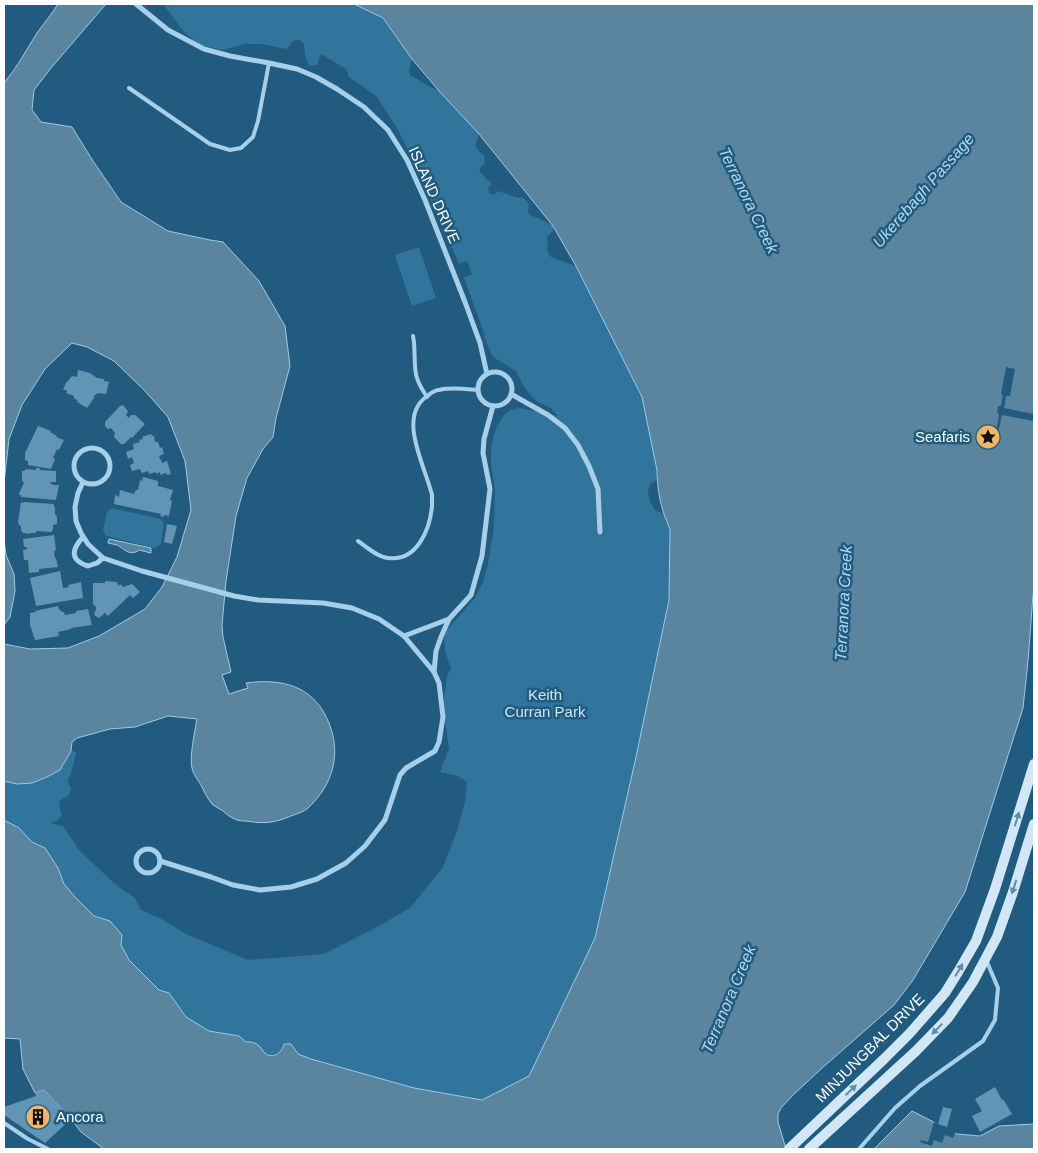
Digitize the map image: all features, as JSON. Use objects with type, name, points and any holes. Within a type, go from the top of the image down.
[{"type":"main road","name":"MINJUNGBAL DRIVE","points":[[789,1149],[910,1033],[944,993],[958,972],[976,940],[995,889],[1034,764]]},
{"type":"main road","name":"MINJUNGBAL DRIVE","points":[[809,1149],[916,1051],[948,1018],[973,982],[986,960],[1000,928],[1034,824]]},
{"type":"main road","points":[[815,1149],[825,1134]]},
{"type":"street","name":"ISLAND DRIVE","points":[[136,4],[168,30],[204,49],[298,69],[337,88],[364,107],[389,132],[407,160],[425,200],[480,343],[487,374]]},
{"type":"street","points":[[498,372],[511,382],[512,394],[502,405],[493,406],[484,403],[478,390],[480,380],[487,374],[498,372]]},
{"type":"street","points":[[512,394],[548,415],[564,428],[578,445],[598,489],[600,532]]},
{"type":"street","points":[[434,672],[436,651],[441,637],[449,619],[471,595],[482,556],[490,490],[483,453],[484,439],[493,406]]},
{"type":"street","points":[[87,449],[99,450],[104,453],[110,463],[109,474],[105,480],[94,485],[83,482],[75,473],[74,467],[77,456],[87,449]]},
{"type":"street","points":[[83,482],[75,507],[76,521],[88,544],[103,558],[142,571],[234,596],[258,600],[334,604],[352,608],[378,619],[404,636],[434,672],[439,683],[443,717],[439,742],[435,752],[406,768],[400,775],[385,820],[365,846],[346,864],[309,882],[291,887],[260,890],[233,885],[160,861]]},
{"type":"street","points":[[83,537],[76,544],[74,550],[74,555],[79,563],[88,566],[97,563],[103,558]]},
{"type":"street","points":[[404,636],[449,619]]},
{"type":"street","points":[[148,849],[155,851],[160,861],[158,868],[147,872],[140,870],[137,859],[140,852],[148,849]]},
{"type":"lane","points":[[129,88],[210,144],[230,150],[242,148],[253,137],[258,121],[269,63]]},
{"type":"lane","points":[[414,336],[416,376],[427,397]]},
{"type":"lane","points":[[358,541],[386,558],[396,558],[404,557],[415,549],[423,539],[431,517],[432,496],[414,435],[415,413],[423,400],[437,390],[452,388],[478,390]]},
{"type":"lane","points":[[859,1149],[895,1108],[920,1086],[983,1041],[995,1020],[998,988],[986,960]]},
{"type":"lane","points":[[4,1123],[28,1140],[48,1149]]},
{"type":"green space","name":"Keith Curran Park","points":[[163,4],[354,4],[382,18],[412,59],[409,70],[410,75],[439,91],[479,134],[475,145],[484,155],[485,163],[479,170],[490,181],[489,193],[493,195],[498,191],[524,198],[529,204],[528,211],[530,215],[553,226],[553,231],[547,237],[547,250],[551,257],[576,266],[642,397],[657,470],[657,479],[650,485],[648,495],[656,511],[663,513],[668,521],[670,531],[669,600],[595,939],[529,1076],[482,1100],[414,1088],[311,1059],[298,1054],[284,1044],[278,1054],[272,1056],[265,1053],[257,1044],[246,1042],[239,1036],[209,1032],[186,1017],[169,993],[159,990],[129,960],[121,945],[122,935],[110,921],[94,916],[75,897],[64,884],[58,868],[45,848],[32,842],[19,828],[4,820],[4,781],[17,784],[32,783],[47,777],[60,770],[71,751],[76,752],[68,780],[71,788],[69,795],[59,801],[62,815],[57,821],[51,823],[63,826],[79,850],[116,885],[135,898],[141,910],[162,919],[186,934],[248,960],[324,954],[410,908],[443,867],[457,831],[465,802],[467,782],[458,776],[440,772],[449,749],[443,707],[447,676],[451,668],[445,652],[444,637],[447,630],[475,598],[483,582],[488,564],[494,526],[495,489],[491,465],[493,438],[497,426],[504,415],[511,410],[520,408],[558,416],[551,408],[538,402],[531,396],[516,371],[493,357],[484,337],[464,278],[472,274],[467,261],[459,264],[416,166],[397,128],[376,96],[349,77],[346,69],[321,54],[317,65],[309,66],[304,44],[300,40],[293,41],[287,49],[260,44],[244,44],[223,50],[200,45],[185,33]]},
{"type":"green space","points":[[419,247],[436,298],[412,306],[395,255]]},
{"type":"green space","points":[[112,508],[161,519],[164,524],[161,544],[155,548],[106,536],[103,530],[107,512]]},
{"type":"water","points":[[58,4],[106,4],[34,90],[32,110],[41,122],[72,127],[121,202],[168,231],[223,242],[259,281],[285,326],[290,366],[276,418],[273,437],[263,449],[247,478],[236,516],[226,581],[222,625],[231,672],[222,675],[229,694],[248,688],[246,683],[257,682],[279,683],[299,689],[308,694],[323,711],[333,737],[335,750],[331,774],[318,797],[300,813],[280,820],[264,823],[238,820],[230,817],[211,803],[194,775],[191,764],[197,719],[168,716],[135,727],[110,729],[77,738],[72,742],[71,751],[60,770],[32,783],[17,784],[4,781],[4,644],[30,649],[68,648],[99,636],[145,609],[162,587],[177,557],[191,510],[185,461],[168,417],[114,361],[87,347],[72,343],[45,369],[22,405],[9,439],[4,483],[4,83]]},
{"type":"water","points":[[354,4],[1034,4],[1034,590],[1023,708],[965,892],[913,980],[894,1005],[821,1069],[781,1108],[778,1114],[778,1122],[786,1149],[104,1149],[81,1132],[44,1090],[35,1093],[23,1069],[20,1039],[4,1038],[4,820],[19,828],[32,842],[45,848],[58,868],[64,884],[94,916],[110,921],[122,935],[121,945],[129,960],[159,990],[169,993],[186,1017],[209,1031],[239,1036],[246,1042],[255,1043],[265,1053],[272,1056],[282,1050],[284,1044],[291,1044],[298,1054],[311,1059],[414,1088],[482,1100],[529,1076],[595,938],[669,600],[670,530],[660,501],[657,470],[642,397],[576,266],[553,226],[479,134],[412,59],[383,18]]},
{"type":"water","points":[[4,539],[6,555],[14,574],[15,591],[10,617],[4,625]]},
{"type":"water","points":[[109,539],[151,548],[151,553],[139,550],[132,553],[127,552],[117,545],[108,543]]},
{"type":"water","points":[[912,1111],[957,1134],[980,1136],[999,1126],[1034,1124],[1034,1149],[874,1149]]},
{"type":"pier","points":[[1006,367],[1015,369],[1010,396],[1006,396],[1004,408],[1034,414],[1034,421],[1002,415],[996,443],[991,442],[994,427],[997,427],[998,406],[1001,406],[1003,395],[1001,394]]},
{"type":"pier","points":[[934,1122],[956,1131],[953,1138],[945,1135],[942,1143],[934,1140],[932,1146],[920,1142],[921,1140],[928,1142]]},
{"type":"building","points":[[78,370],[90,373],[97,378],[109,382],[106,394],[98,393],[87,408],[77,402],[74,396],[66,393],[67,390],[63,390],[72,376],[77,377]]},
{"type":"building","points":[[123,405],[128,412],[126,415],[129,418],[131,415],[135,415],[145,424],[132,438],[121,444],[114,437],[115,433],[111,428],[108,429],[105,426],[105,422]]},
{"type":"building","points":[[38,426],[51,431],[56,437],[64,440],[59,450],[57,449],[51,469],[28,465],[28,461],[25,460],[25,453]]},
{"type":"building","points":[[151,434],[154,436],[155,442],[158,442],[160,448],[162,447],[164,454],[159,456],[162,463],[167,461],[171,474],[160,475],[160,472],[156,474],[156,472],[149,474],[148,471],[142,473],[140,469],[132,471],[130,465],[134,463],[132,457],[128,459],[126,452],[134,449],[133,444],[140,442],[139,440],[143,439],[142,437]]},
{"type":"building","points":[[36,468],[56,471],[56,482],[51,482],[50,484],[59,485],[56,500],[21,497],[19,495],[24,483],[22,471],[25,471],[25,469],[36,470]]},
{"type":"building","points":[[143,477],[158,481],[158,486],[173,490],[169,516],[164,515],[164,517],[160,516],[161,514],[114,504],[115,495],[119,497],[120,490],[134,494],[138,490],[140,480],[142,481]]},
{"type":"building","points":[[21,502],[54,504],[57,524],[53,525],[52,532],[37,531],[30,534],[23,533],[18,522]]},
{"type":"building","points":[[167,524],[177,526],[172,544],[164,542]]},
{"type":"building","points":[[54,535],[56,550],[54,551],[58,567],[39,569],[39,572],[29,573],[28,560],[24,560],[23,550],[27,549],[27,547],[24,547],[23,539]]},
{"type":"building","points":[[60,571],[63,588],[81,582],[83,598],[36,606],[30,578]]},
{"type":"building","points":[[105,581],[117,582],[118,586],[120,584],[123,587],[132,584],[140,592],[133,598],[130,595],[108,616],[105,613],[99,618],[94,615],[96,607],[93,604],[93,583],[105,583]]},
{"type":"building","points":[[58,606],[65,615],[88,609],[92,625],[71,628],[58,632],[59,636],[35,640],[30,625],[30,613]]},
{"type":"building","points":[[995,1087],[1012,1114],[980,1132],[972,1116],[982,1111],[975,1099]]},
{"type":"building","name":"Ancora","points":[[44,1090],[71,1119],[45,1143],[4,1115],[4,1107],[36,1096],[35,1093]]},
{"type":"building","points":[[943,1107],[952,1109],[947,1127],[938,1124]]},
{"type":"place","name":"Seafaris","points":[[988,437]]},
{"type":"place","name":"Ancora","points":[[38,1117]]},
{"type":"water label","name":"Ukerebagh Passage","points":[[923,190]]},
{"type":"water label","name":"Terranora Creek","points":[[749,200]]},
{"type":"water label","name":"Terranora Creek","points":[[843,603]]},
{"type":"water label","name":"Terranora Creek","points":[[728,999]]}]
